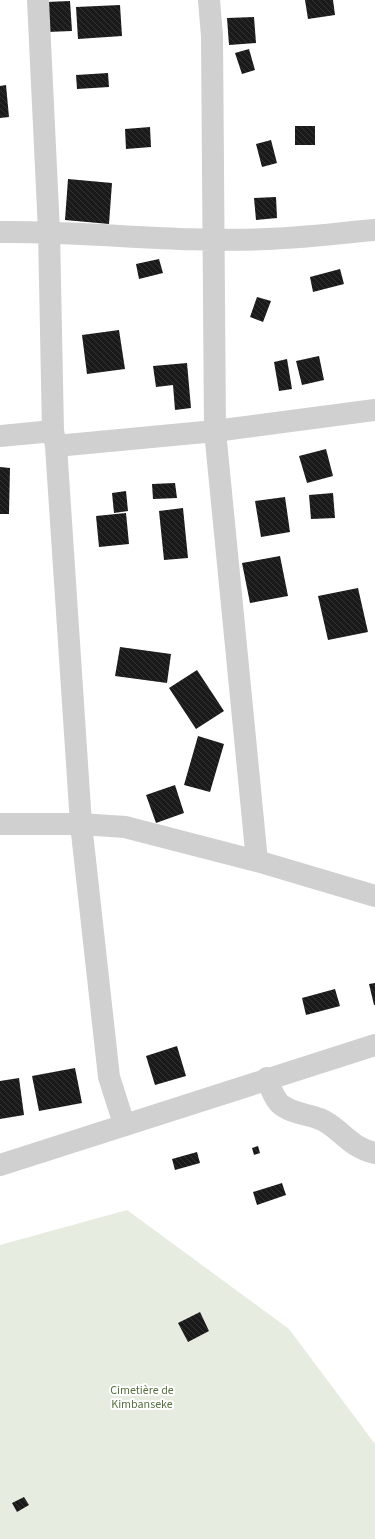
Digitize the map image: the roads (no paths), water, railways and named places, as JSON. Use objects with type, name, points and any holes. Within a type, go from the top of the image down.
[{"type":"street","points":[[38,0],[49,231],[54,438],[82,824],[109,1077],[124,1124]]},
{"type":"street","points":[[209,0],[212,36],[215,431],[257,861]]},
{"type":"street","points":[[0,232],[49,231],[214,239],[266,239],[375,230]]},
{"type":"street","points":[[0,436],[54,438],[215,431],[375,410]]},
{"type":"street","points":[[0,824],[82,824],[125,827],[257,861],[375,896]]},
{"type":"street","points":[[0,1165],[267,1078],[352,1054],[375,1045]]},
{"type":"street","points":[[352,1054],[375,1059]]},
{"type":"street","points":[[267,1078],[273,1096],[281,1105],[308,1116],[320,1119],[361,1149],[375,1153]]},
{"type":"park label","name":"Cimetière de Kimbanseke","points":[[142,1397]]}]
